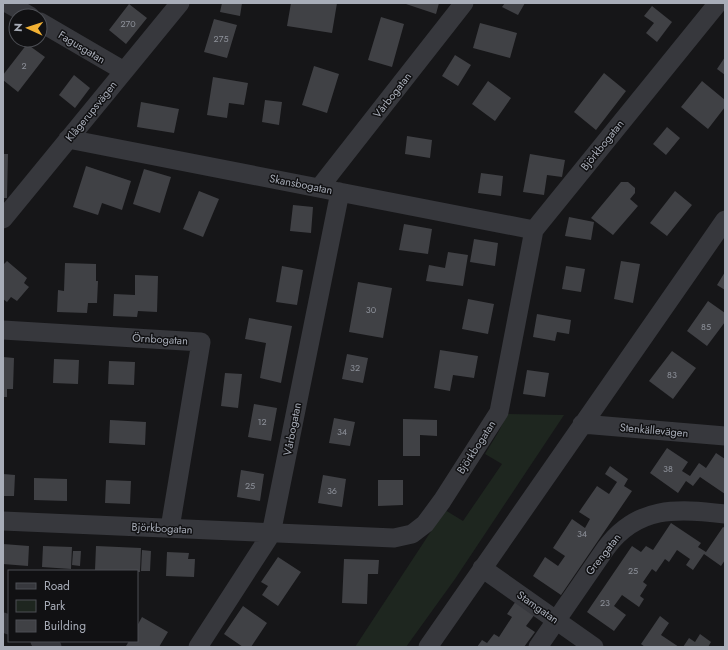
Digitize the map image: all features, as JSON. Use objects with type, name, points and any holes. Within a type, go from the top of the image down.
[{"type":"street","points":[[7,3],[16,8]]},
{"type":"street","name":"Klågerupsvägen","points":[[3,219],[180,3]]},
{"type":"street","name":"Vårbogatan","points":[[319,188],[464,3]]},
{"type":"street","name":"Björkbogatan","points":[[3,521],[271,534],[394,538],[412,534],[425,524],[499,412],[534,230],[718,3]]},
{"type":"street","name":"Fagusgatan","points":[[48,27],[124,71]]},
{"type":"street","name":"Skansbogatan","points":[[68,139],[534,230]]},
{"type":"street","name":"Vårbogatan","points":[[198,647],[271,534],[340,192]]},
{"type":"street","points":[[428,647],[725,220]]},
{"type":"street","name":"Örnbogatan","points":[[3,330],[201,342],[170,528]]},
{"type":"street","name":"Stenkällevägen","points":[[582,424],[725,436]]},
{"type":"street","name":"Grengatan","points":[[538,647],[616,534],[637,519],[653,514],[676,512],[725,514]]},
{"type":"street","name":"Stamgatan","points":[[482,568],[594,647]]},
{"type":"street","points":[[42,642],[52,647]]},
{"type":"green space","points":[[507,414],[564,415],[455,579],[406,647],[355,647],[445,510],[463,521],[502,464],[485,454]]},
{"type":"building","points":[[222,3],[242,3],[240,16],[220,12]]},
{"type":"building","points":[[291,3],[337,3],[332,33],[287,26]]},
{"type":"building","points":[[403,3],[439,3],[436,14]]},
{"type":"building","points":[[505,3],[525,3],[518,15],[502,7]]},
{"type":"building","points":[[129,4],[147,18],[126,44],[109,30]]},
{"type":"building","points":[[652,6],[672,22],[657,42],[646,33],[654,23],[644,16]]},
{"type":"building","points":[[381,17],[404,24],[392,67],[368,60]]},
{"type":"building","points":[[214,19],[237,25],[227,58],[204,52]]},
{"type":"building","points":[[480,23],[517,33],[510,58],[473,48]]},
{"type":"building","points":[[24,48],[33,48],[45,57],[18,92],[3,80],[3,75]]},
{"type":"building","points":[[455,55],[471,65],[458,86],[442,76]]},
{"type":"building","points":[[725,57],[725,75],[717,69]]},
{"type":"building","points":[[314,66],[339,74],[327,113],[302,105]]},
{"type":"building","points":[[604,73],[626,91],[596,130],[574,112]]},
{"type":"building","points":[[74,75],[90,88],[75,108],[59,95]]},
{"type":"building","points":[[213,77],[248,83],[244,105],[229,103],[227,118],[207,115]]},
{"type":"building","points":[[488,81],[511,98],[495,121],[472,104]]},
{"type":"building","points":[[702,81],[725,100],[725,107],[708,129],[681,107]]},
{"type":"building","points":[[265,100],[282,102],[279,125],[262,122]]},
{"type":"building","points":[[141,102],[179,109],[174,133],[137,127]]},
{"type":"building","points":[[667,127],[680,138],[666,155],[653,144]]},
{"type":"building","points":[[407,136],[432,140],[430,158],[405,154]]},
{"type":"building","points":[[3,154],[8,154],[7,198],[3,198]]},
{"type":"building","points":[[530,154],[565,160],[562,177],[547,175],[544,195],[523,192]]},
{"type":"building","points":[[86,166],[131,181],[122,210],[102,203],[98,215],[73,207]]},
{"type":"building","points":[[144,169],[171,177],[160,213],[133,204]]},
{"type":"building","points":[[481,173],[503,176],[501,196],[478,193]]},
{"type":"building","points":[[621,182],[628,182],[635,188],[635,193],[630,199],[638,206],[613,235],[591,218]]},
{"type":"building","points":[[199,191],[219,199],[203,237],[183,229]]},
{"type":"building","points":[[675,191],[692,205],[667,236],[650,223]]},
{"type":"building","points":[[293,205],[313,207],[311,233],[290,231]]},
{"type":"building","points":[[569,217],[594,222],[591,240],[565,236]]},
{"type":"building","points":[[404,224],[432,229],[428,254],[399,250]]},
{"type":"building","points":[[474,239],[498,243],[495,266],[470,262]]},
{"type":"building","points":[[448,252],[468,255],[463,286],[426,281],[429,265],[445,268]]},
{"type":"building","points":[[7,261],[27,278],[24,283],[29,287],[17,301],[11,297],[7,302],[3,299],[3,265]]},
{"type":"building","points":[[621,261],[640,264],[633,303],[614,299]]},
{"type":"building","points":[[65,263],[96,264],[96,281],[98,281],[97,303],[88,303],[87,313],[57,312],[58,290],[64,291]]},
{"type":"building","points":[[282,266],[303,270],[297,305],[276,302]]},
{"type":"building","points":[[566,266],[585,269],[581,292],[562,289]]},
{"type":"building","points":[[725,272],[725,290],[717,285]]},
{"type":"building","points":[[135,275],[158,276],[157,312],[138,311],[137,317],[113,316],[114,294],[135,295]]},
{"type":"building","points":[[358,282],[392,288],[383,338],[349,332]]},
{"type":"building","points":[[468,299],[494,304],[488,334],[462,329]]},
{"type":"building","points":[[708,301],[725,313],[725,322],[707,346],[687,331]]},
{"type":"building","points":[[537,314],[571,320],[569,334],[557,332],[555,341],[533,337]]},
{"type":"building","points":[[249,318],[292,326],[281,383],[260,378],[266,343],[245,339]]},
{"type":"building","points":[[440,350],[478,356],[474,378],[453,375],[450,391],[434,388]]},
{"type":"building","points":[[672,351],[696,368],[673,399],[649,381]]},
{"type":"building","points":[[347,354],[368,358],[363,383],[342,379]]},
{"type":"building","points":[[3,357],[14,358],[13,389],[7,389],[7,397],[3,397]]},
{"type":"building","points":[[54,359],[79,360],[78,384],[53,383]]},
{"type":"building","points":[[109,361],[135,362],[134,385],[108,384]]},
{"type":"building","points":[[527,370],[549,373],[545,397],[523,394]]},
{"type":"building","points":[[225,373],[242,374],[238,408],[221,406]]},
{"type":"building","points":[[254,404],[277,408],[271,441],[248,437]]},
{"type":"building","points":[[334,418],[355,422],[350,446],[329,443]]},
{"type":"building","points":[[403,419],[437,420],[437,436],[420,435],[420,456],[403,456]]},
{"type":"building","points":[[110,420],[146,422],[145,445],[109,443]]},
{"type":"building","points":[[667,448],[688,462],[682,471],[690,476],[699,463],[706,468],[716,453],[725,459],[725,494],[700,477],[693,486],[686,481],[678,493],[650,473]]},
{"type":"building","points":[[610,466],[628,479],[624,486],[632,491],[561,595],[533,576],[545,557],[558,566],[565,556],[553,548],[572,519],[585,528],[590,519],[579,512],[597,486],[609,494],[617,482],[605,474]]},
{"type":"building","points":[[241,470],[264,474],[260,501],[237,497]]},
{"type":"building","points":[[3,474],[15,475],[14,496],[3,496]]},
{"type":"building","points":[[323,475],[346,479],[342,507],[318,503]]},
{"type":"building","points":[[34,478],[67,479],[67,501],[34,500]]},
{"type":"building","points":[[106,480],[131,481],[130,504],[105,503]]},
{"type":"building","points":[[378,480],[403,480],[403,505],[378,506]]},
{"type":"building","points":[[671,523],[701,543],[698,547],[706,552],[723,527],[725,528],[725,560],[721,566],[704,554],[693,570],[686,565],[690,559],[677,550],[669,562],[665,559],[656,572],[652,569],[643,582],[647,585],[640,596],[644,599],[639,607],[622,595],[614,606],[626,615],[614,631],[587,612],[632,546],[641,552],[646,546],[653,550]]},
{"type":"building","points":[[3,544],[29,546],[28,566],[3,564]]},
{"type":"building","points":[[43,546],[72,547],[71,569],[42,567]]},
{"type":"building","points":[[96,546],[141,548],[140,572],[138,572],[138,570],[95,570]]},
{"type":"building","points":[[142,550],[151,551],[150,571],[141,571]]},
{"type":"building","points":[[73,551],[81,551],[80,566],[72,565]]},
{"type":"building","points":[[167,552],[189,553],[188,559],[195,559],[194,577],[166,576]]},
{"type":"building","points":[[278,557],[301,572],[278,606],[262,595],[268,586],[261,582]]},
{"type":"building","points":[[344,559],[379,560],[378,574],[368,574],[367,604],[342,603]]},
{"type":"building","points":[[516,601],[535,614],[526,626],[535,632],[524,647],[477,647],[482,640],[487,643],[494,634],[499,637],[512,617],[507,614]]},
{"type":"building","points":[[243,606],[267,623],[251,647],[243,647],[224,634]]},
{"type":"building","points":[[660,616],[669,623],[661,635],[679,647],[645,647],[641,644]]},
{"type":"building","points":[[142,617],[168,632],[159,647],[126,646],[128,642],[138,642],[138,624]]},
{"type":"building","points":[[700,634],[711,642],[708,647],[683,647],[689,638],[695,642]]}]
